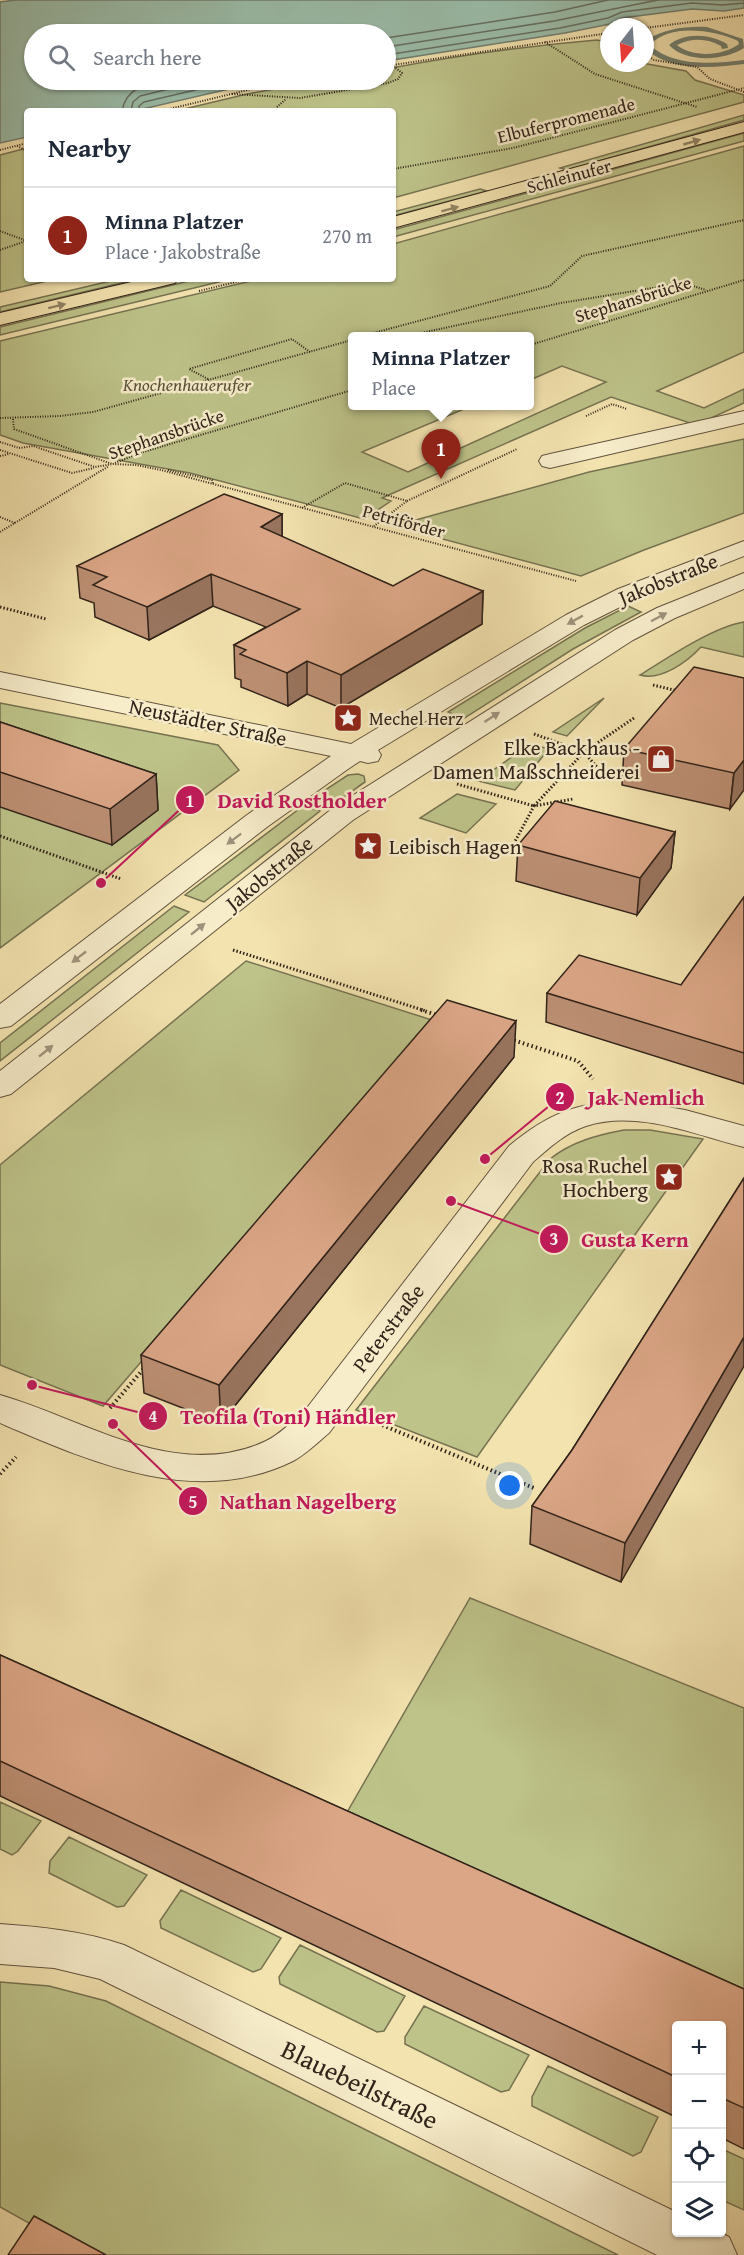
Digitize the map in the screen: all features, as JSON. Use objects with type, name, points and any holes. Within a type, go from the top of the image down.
[{"type":"main road","name":"Schleinufer","points":[[467,185],[723,115]]},
{"type":"main road","name":"Schleinufer","points":[[396,222],[744,127]]},
{"type":"main road","points":[[0,319],[155,282]]},
{"type":"street","points":[[550,461],[744,417]]},
{"type":"street","name":"Jakobstraße","points":[[0,1019],[257,821],[355,752],[575,620],[627,594],[744,548]]},
{"type":"street","points":[[704,563],[744,580]]},
{"type":"street","name":"Jakobstraße","points":[[0,1087],[325,828],[416,766],[624,635],[666,613],[744,580]]},
{"type":"street","name":"Neustädter Straße","points":[[0,680],[416,766]]},
{"type":"street","name":"Peterstraße","points":[[0,1408],[82,1441],[155,1464],[206,1470],[227,1468],[261,1459],[296,1442],[316,1423],[533,1141],[564,1121],[598,1112],[619,1110],[667,1114],[744,1137]]},
{"type":"street","name":"Blauebeilstraße","points":[[0,1944],[54,1948],[108,1960],[711,2255]]},
{"type":"path","points":[[654,27],[744,15]]},
{"type":"path","points":[[396,64],[600,34]]},
{"type":"path","points":[[544,42],[595,74],[723,115]]},
{"type":"path","points":[[654,60],[697,67],[710,79],[738,90],[744,90]]},
{"type":"path","points":[[396,68],[402,73],[396,80]]},
{"type":"path","points":[[174,108],[253,90]]},
{"type":"path","points":[[232,94],[286,98],[340,90]]},
{"type":"path","name":"Elbuferpromenade","points":[[396,168],[513,148],[738,90]]},
{"type":"path","points":[[277,107],[286,98]]},
{"type":"path","points":[[0,150],[24,145]]},
{"type":"path","points":[[16,146],[24,150]]},
{"type":"path","points":[[377,332],[550,286],[582,256],[744,220]]},
{"type":"path","points":[[0,231],[24,240]]},
{"type":"path","points":[[0,250],[24,242]]},
{"type":"path","name":"Stephansbrücke","points":[[534,344],[744,280]]},
{"type":"path","points":[[426,332],[561,303],[683,283],[706,290]]},
{"type":"path","points":[[208,380],[189,369],[292,339],[311,352]]},
{"type":"path","points":[[0,418],[93,412],[348,341]]},
{"type":"path","name":"Stephansbrücke","points":[[0,532],[113,464],[140,453],[348,391]]},
{"type":"path","points":[[13,418],[14,429],[113,464]]},
{"type":"path","name":"Petriförder","points":[[0,442],[19,448],[33,446],[95,467]]},
{"type":"path","name":"Petriförder","points":[[0,450],[72,473],[113,464],[136,465],[161,470],[582,582]]},
{"type":"path","points":[[0,456],[10,453]]},
{"type":"path","points":[[302,508],[345,483],[407,501],[373,527]]},
{"type":"path","points":[[0,517],[15,523]]},
{"type":"path","points":[[0,607],[46,620]]},
{"type":"path","points":[[653,685],[687,693]]},
{"type":"path","points":[[512,847],[534,806],[584,752],[634,718]]},
{"type":"path","points":[[528,731],[584,752],[601,772]]},
{"type":"path","points":[[454,782],[534,806],[573,799]]},
{"type":"path","points":[[0,836],[119,878]]},
{"type":"path","points":[[237,952],[443,1017]]},
{"type":"path","points":[[500,1035],[578,1061],[619,1110]]},
{"type":"path","points":[[82,1441],[150,1361]]},
{"type":"path","points":[[367,1419],[534,1488]]},
{"type":"green space","points":[[597,40],[600,41],[600,72],[654,72],[654,65],[686,71],[695,80],[744,95],[744,102],[396,197],[396,108],[189,108],[269,90],[396,90],[396,67],[517,48]]},
{"type":"green space","points":[[744,115],[744,120],[567,170],[560,168]]},
{"type":"green space","points":[[744,133],[744,141],[396,236],[396,229]]},
{"type":"green space","name":"Knochenhauerufer","points":[[744,146],[744,352],[657,391],[704,408],[744,389],[744,403],[696,425],[611,397],[382,498],[391,501],[364,519],[190,473],[23,443],[0,435],[0,341],[246,282],[396,282],[396,243]]},
{"type":"green space","points":[[24,149],[24,282],[43,282],[0,292],[0,155]]},
{"type":"green space","points":[[480,189],[487,191],[396,215],[396,211]]},
{"type":"green space","points":[[106,282],[125,282],[0,312],[0,307]]},
{"type":"green space","points":[[185,282],[219,282],[0,335],[0,327]]},
{"type":"green space","points":[[744,439],[744,513],[581,576],[394,526],[589,472]]},
{"type":"green space","points":[[628,606],[641,612],[573,649],[463,719],[448,712],[585,628]]},
{"type":"green space","points":[[744,622],[744,657],[701,647],[689,659],[665,673],[640,675],[705,636]]},
{"type":"green space","points":[[604,698],[567,736],[553,732]]},
{"type":"green space","points":[[0,703],[218,745],[239,770],[0,948]]},
{"type":"green space","points":[[530,744],[549,749],[515,790],[478,781]]},
{"type":"green space","points":[[348,775],[364,776],[365,782],[342,798],[330,802],[317,799],[316,796]]},
{"type":"green space","points":[[457,794],[496,804],[466,833],[420,818]]},
{"type":"green space","points":[[303,806],[320,811],[204,902],[185,895]]},
{"type":"green space","points":[[174,906],[189,912],[0,1061],[0,1043]]},
{"type":"green space","points":[[246,961],[435,1021],[103,1406],[0,1365],[0,1165]]},
{"type":"green space","points":[[624,1130],[650,1130],[703,1139],[477,1457],[356,1410],[550,1159],[585,1140]]},
{"type":"green space","points":[[470,1598],[744,1708],[744,2030],[726,2021],[330,1842]]},
{"type":"green space","points":[[0,1802],[41,1821],[18,1851],[12,1855],[0,1849]]},
{"type":"green space","points":[[69,1837],[147,1875],[124,1906],[117,1907],[49,1873],[50,1861]]},
{"type":"green space","points":[[181,1890],[281,1938],[261,1969],[253,1972],[161,1928],[160,1921]]},
{"type":"green space","points":[[300,1945],[405,1996],[384,2031],[377,2032],[280,1984],[279,1977]]},
{"type":"green space","points":[[0,1982],[49,1986],[106,2001],[618,2255],[86,2255],[0,2207]]},
{"type":"green space","points":[[424,2006],[529,2055],[509,2090],[501,2092],[405,2044],[405,2037]]},
{"type":"green space","points":[[548,2066],[658,2117],[641,2152],[633,2156],[532,2106],[532,2097]]},
{"type":"green space","points":[[726,2151],[744,2159],[744,2210],[726,2202]]},
{"type":"water","points":[[16,0],[744,0],[744,8],[724,11],[692,9],[622,18],[600,18],[600,26],[396,59],[396,24],[24,24],[24,90],[225,90],[147,108],[24,108],[24,138],[0,143],[0,2]]},
{"type":"building","points":[[224,494],[282,514],[261,527],[393,586],[423,569],[483,591],[341,675],[307,661],[287,673],[240,654],[246,650],[234,645],[300,609],[211,574],[147,607],[93,585],[107,577],[77,566]]},
{"type":"building","points":[[694,667],[744,678],[744,760],[734,773],[624,749]]},
{"type":"building","points":[[0,722],[156,774],[110,809],[0,772]]},
{"type":"building","points":[[555,801],[675,832],[640,878],[518,845]]},
{"type":"building","points":[[744,897],[744,1053],[547,993],[579,955],[681,985]]},
{"type":"building","points":[[447,1000],[516,1021],[219,1385],[141,1355]]},
{"type":"building","points":[[744,1178],[744,1337],[625,1543],[532,1506],[572,1450]]},
{"type":"building","points":[[0,1655],[744,1989],[744,2108],[726,2100],[726,2021],[672,2021],[672,2075],[0,1761]]},
{"type":"building","points":[[34,2216],[106,2255],[8,2255]]},
{"type":"waterway","points":[[724,48],[725,45],[706,38],[684,40],[672,45],[686,53],[707,56],[728,53],[743,45],[741,40],[731,35],[694,29],[670,32],[648,41],[646,45],[654,52],[677,62],[692,64],[744,62]]},
{"type":"place","name":"Minna Platzer","points":[[441,479]]},
{"type":"place","name":"Mechel Herz","points":[[348,718]]},
{"type":"place","name":"Elke Backhaus - Damen Maßschneiderei","points":[[661,759]]},
{"type":"place","name":"Leibisch Hagen","points":[[368,846]]},
{"type":"place","name":"David Rostholder","points":[[101,883]]},
{"type":"place","name":"Jak Nemlich","points":[[485,1159]]},
{"type":"place","name":"Rosa Ruchel Hochberg","points":[[669,1177]]},
{"type":"place","name":"Gusta Kern","points":[[451,1201]]},
{"type":"place","name":"Teofila (Toni) Händler","points":[[32,1385]]},
{"type":"place","name":"Nathan Nagelberg","points":[[113,1424]]}]
